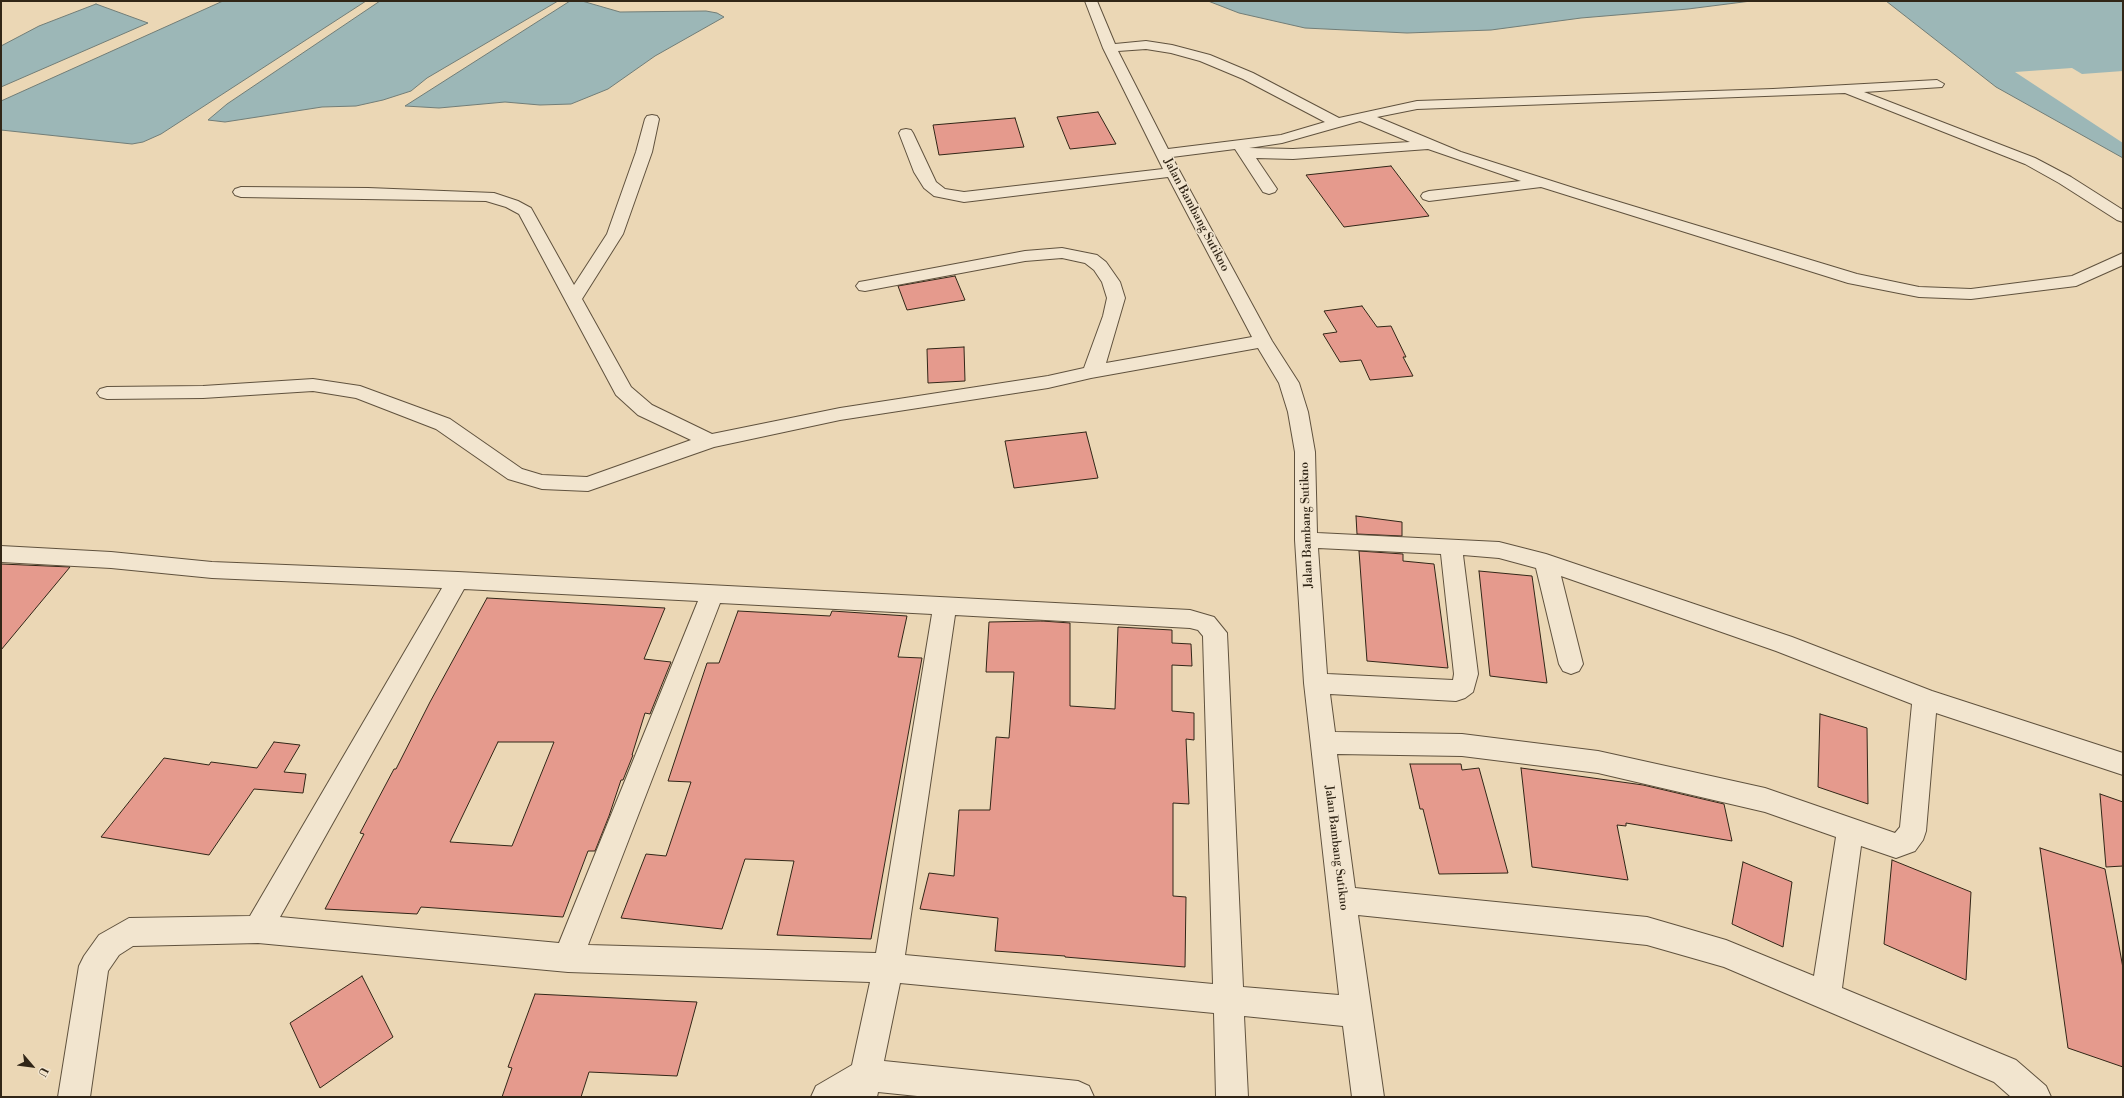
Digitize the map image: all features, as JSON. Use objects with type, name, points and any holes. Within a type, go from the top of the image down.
[{"type":"street","name":"Jalan Bambang Sutikno","points":[[1091,1],[1110,48],[1148,126],[1263,340],[1288,383],[1298,412],[1305,452],[1306,540],[1316,683],[1356,1012],[1368,1097]]},
{"type":"street","points":[[1110,48],[1146,45],[1172,49],[1205,58],[1248,76],[1338,123]]},
{"type":"street","points":[[906,133],[922,172],[930,185],[940,193],[964,197],[1169,163],[1242,149],[1361,116],[1417,105],[1628,99],[1844,90],[1937,84]]},
{"type":"street","points":[[1844,90],[2030,161],[2065,180],[2123,217]]},
{"type":"street","points":[[1361,116],[1456,155],[1543,183],[1854,279],[1919,292],[1970,294],[2076,281],[2123,258]]},
{"type":"street","points":[[574,298],[615,234],[644,152],[652,119]]},
{"type":"street","points":[[1242,149],[1293,154],[1430,144]]},
{"type":"street","points":[[1242,149],[1270,189]]},
{"type":"street","points":[[1429,196],[1543,183]]},
{"type":"street","points":[[241,192],[488,196],[512,204],[525,211],[574,298],[623,391],[645,410],[710,441]]},
{"type":"street","points":[[865,286],[1025,256],[1062,253],[1091,259],[1100,266],[1111,282],[1116,298],[1098,358],[1091,372]]},
{"type":"street","points":[[107,394],[203,392],[313,385],[360,392],[443,424],[515,474],[542,482],[588,484],[710,441],[840,414],[990,392],[1263,340]]},
{"type":"street","points":[[1306,540],[1451,546],[1499,550],[1546,562],[1784,644],[1925,699],[2123,764]]},
{"type":"street","points":[[1316,683],[1456,690],[1464,685],[1466,674],[1451,546]]},
{"type":"street","points":[[1,554],[111,560],[212,570],[458,580],[712,595],[1190,619],[1210,626],[1215,633],[1230,1000],[1232,1097]]},
{"type":"street","points":[[1546,562],[1571,664]]},
{"type":"street","points":[[258,929],[458,580]]},
{"type":"street","points":[[568,958],[712,595]]},
{"type":"street","points":[[863,1086],[888,968],[945,606]]},
{"type":"street","points":[[1323,743],[1462,745],[1598,762],[1765,800],[1896,846],[1905,842],[1913,832],[1925,699]]},
{"type":"street","points":[[1826,996],[1850,830]]},
{"type":"street","points":[[1343,900],[1647,931],[1726,954],[2005,1071],[2035,1097]]},
{"type":"street","points":[[74,1097],[94,966],[109,945],[129,932],[258,929],[568,958],[888,968],[1356,1012]]},
{"type":"street","points":[[828,1097],[863,1086],[1078,1097]]},
{"type":"water","points":[[223,1],[366,1],[161,134],[143,142],[132,144],[1,130],[1,101]]},
{"type":"water","points":[[380,1],[558,1],[427,78],[411,91],[383,100],[356,106],[322,107],[225,122],[208,120],[227,104]]},
{"type":"water","points":[[570,1],[582,1],[620,12],[706,11],[717,13],[724,17],[655,56],[608,89],[571,104],[540,105],[505,102],[439,108],[405,106]]},
{"type":"water","points":[[1208,1],[1751,1],[1688,9],[1581,18],[1491,30],[1407,33],[1305,28],[1239,13]]},
{"type":"water","points":[[1886,1],[2123,1],[2123,158],[1996,87]]},
{"type":"water","points":[[96,4],[148,23],[1,87],[1,46],[39,26]]},
{"type":"pier","points":[[2072,68],[2082,74],[2123,71],[2123,143],[2015,72]]},
{"type":"building","points":[[1098,112],[1116,144],[1070,149],[1057,117]]},
{"type":"building","points":[[1015,118],[1024,147],[939,155],[933,125]]},
{"type":"building","points":[[1391,166],[1429,216],[1344,227],[1306,175]]},
{"type":"building","points":[[955,276],[965,300],[907,310],[898,286]]},
{"type":"building","points":[[1362,306],[1377,327],[1391,326],[1406,357],[1403,357],[1413,376],[1370,380],[1361,360],[1340,362],[1323,334],[1337,332],[1324,311]]},
{"type":"building","points":[[964,347],[965,381],[928,383],[927,349]]},
{"type":"building","points":[[1086,432],[1098,478],[1014,488],[1005,441]]},
{"type":"building","points":[[1356,516],[1402,522],[1402,536],[1357,534]]},
{"type":"building","points":[[1359,551],[1403,554],[1403,561],[1434,564],[1448,668],[1367,661]]},
{"type":"building","points":[[1,564],[70,567],[1,650]]},
{"type":"building","points":[[1479,571],[1532,576],[1547,683],[1490,676]]},
{"type":"building","points":[[487,598],[665,608],[644,659],[671,662],[650,714],[645,713],[633,755],[623,780],[621,780],[595,851],[588,851],[563,917],[421,907],[417,914],[325,909],[364,834],[360,833],[394,769],[396,769],[430,702]],"holes":[[[498,742],[554,742],[512,846],[450,842]]]},
{"type":"building","points":[[738,611],[830,616],[832,611],[907,616],[898,657],[922,658],[871,939],[777,935],[794,861],[745,859],[722,929],[621,918],[646,854],[666,856],[691,782],[668,781],[707,663],[719,663]]},
{"type":"building","points":[[1042,621],[1070,623],[1070,706],[1115,709],[1118,627],[1172,630],[1172,643],[1191,644],[1192,666],[1172,665],[1172,711],[1194,713],[1194,740],[1186,739],[1189,804],[1173,803],[1173,896],[1186,897],[1185,967],[995,951],[998,918],[920,909],[929,873],[954,876],[959,810],[990,810],[996,737],[1009,738],[1014,672],[986,672],[989,622]]},
{"type":"building","points":[[1820,714],[1867,728],[1868,804],[1818,787]]},
{"type":"building","points":[[274,742],[300,745],[284,772],[306,774],[303,793],[254,789],[209,855],[101,837],[164,758],[209,765],[211,762],[257,768]]},
{"type":"building","points":[[1410,764],[1461,764],[1462,770],[1479,768],[1508,873],[1439,874],[1423,809],[1420,809]]},
{"type":"building","points":[[1521,768],[1643,785],[1724,804],[1732,841],[1626,823],[1626,826],[1617,825],[1628,880],[1532,867]]},
{"type":"building","points":[[2100,794],[2123,802],[2123,866],[2106,867]]},
{"type":"building","points":[[2040,848],[2105,869],[2123,968],[2123,1067],[2068,1048]]},
{"type":"building","points":[[1892,860],[1971,892],[1966,980],[1884,944]]},
{"type":"building","points":[[1743,862],[1792,882],[1783,947],[1732,924]]},
{"type":"building","points":[[362,976],[393,1037],[320,1088],[290,1023]]},
{"type":"building","points":[[535,994],[697,1002],[677,1076],[589,1072],[581,1097],[502,1097],[512,1068],[508,1067]]}]
